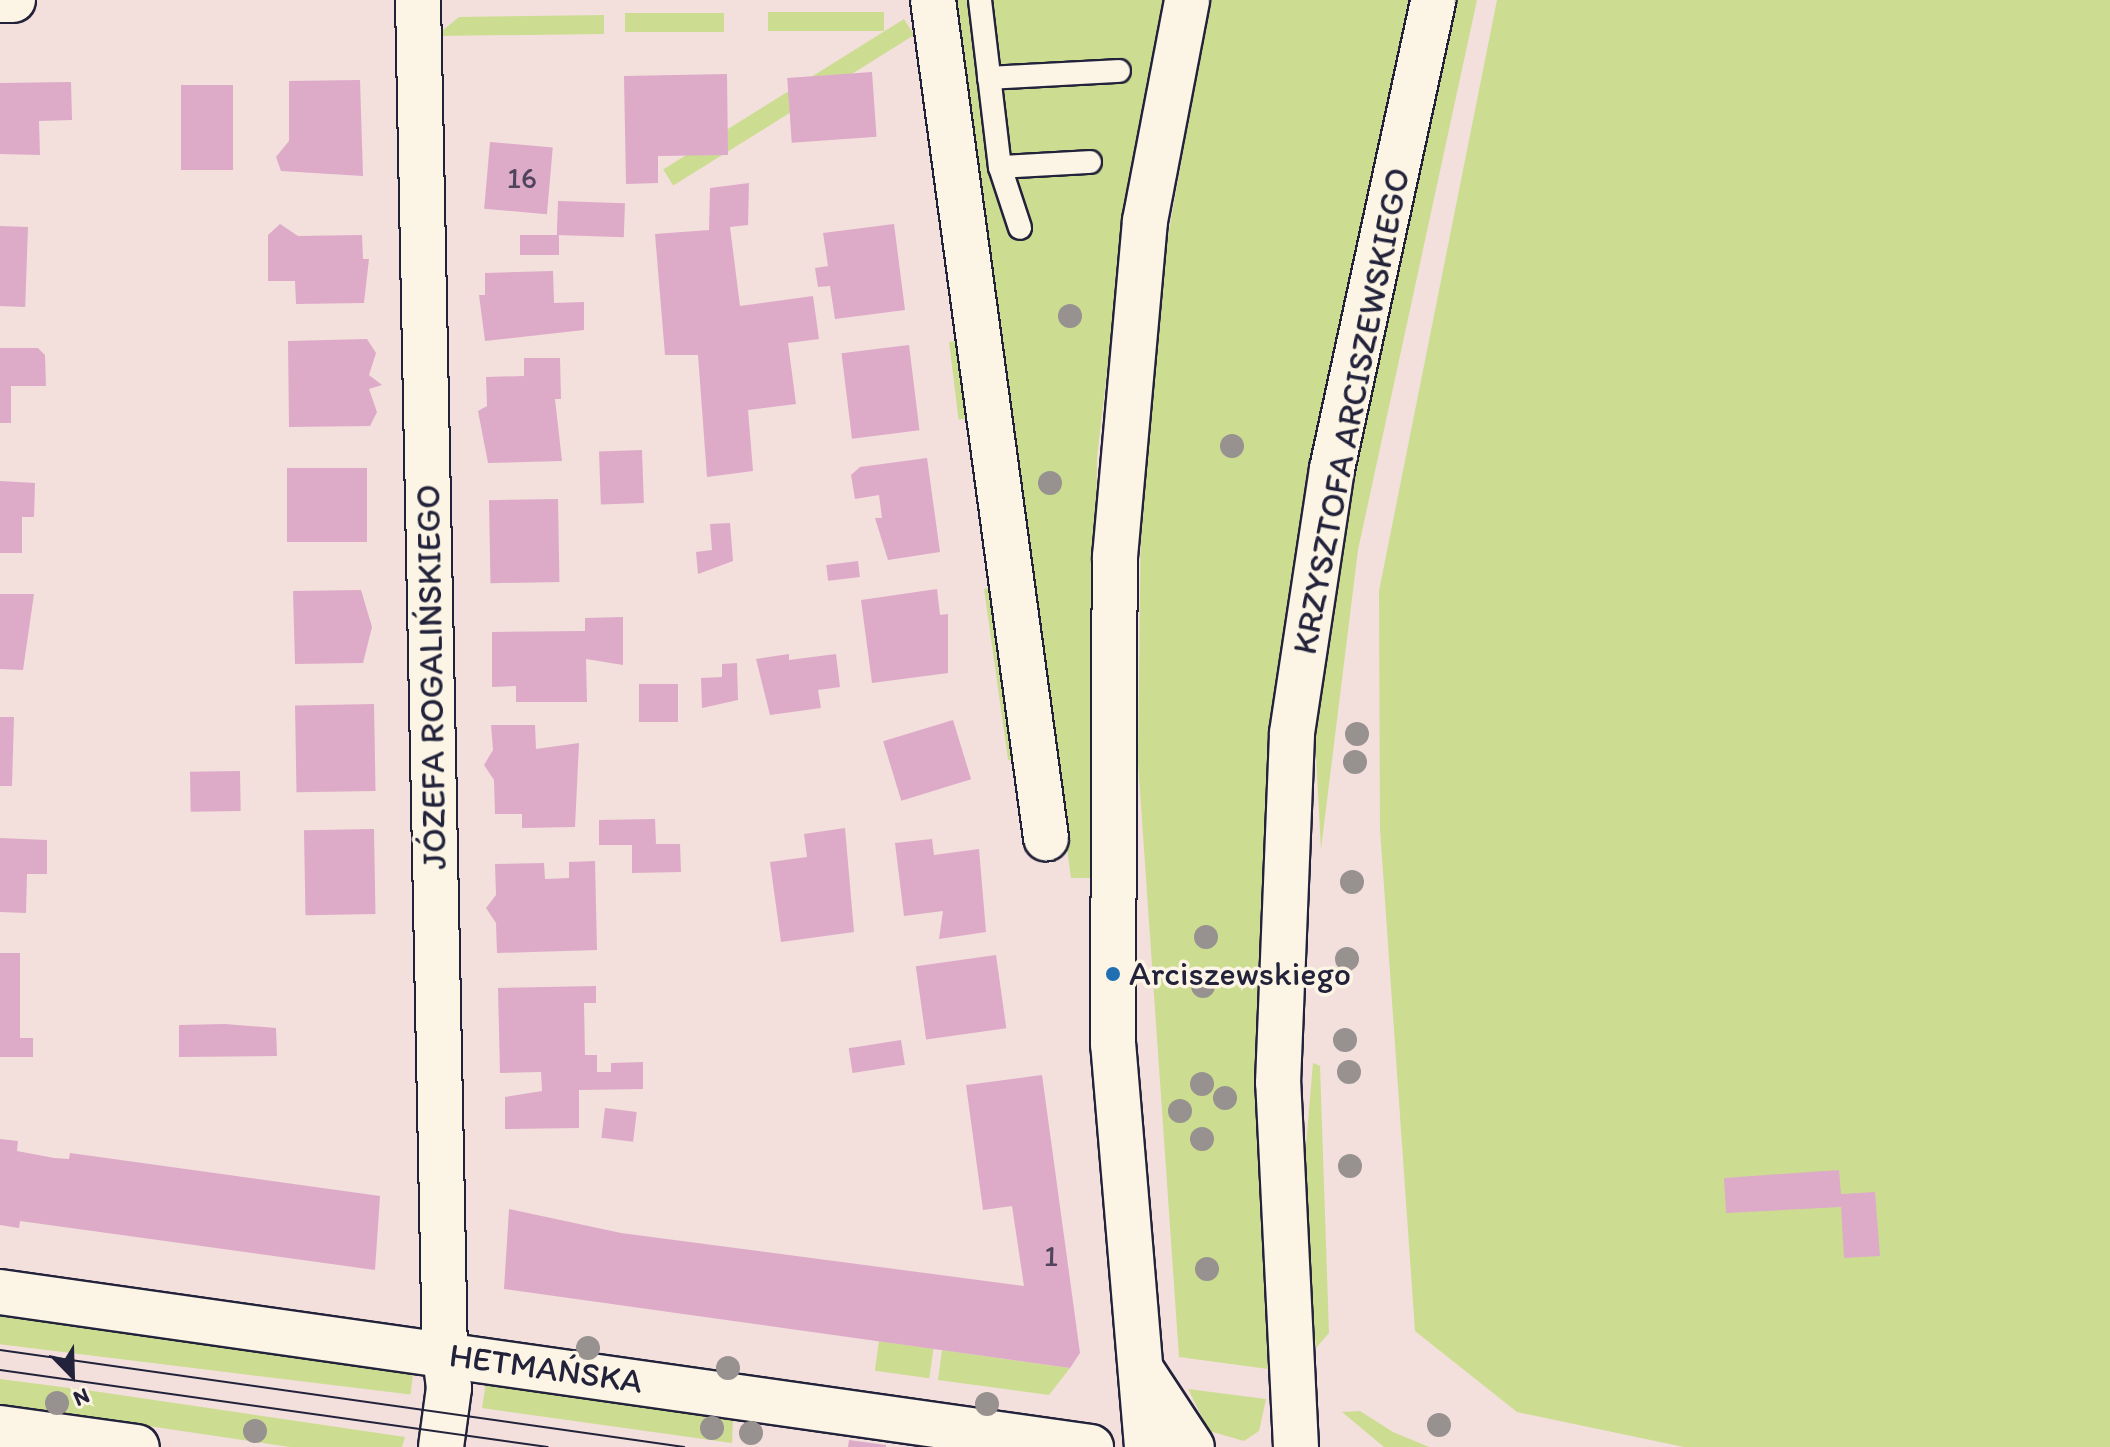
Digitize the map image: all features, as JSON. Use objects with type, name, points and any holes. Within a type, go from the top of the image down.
[{"type":"main road","points":[[0,0],[13,0]]},
{"type":"main road","name":"JÓZEFA ROGALIŃSKIEGO","points":[[418,0],[445,1354],[449,1388],[441,1447]]},
{"type":"main road","points":[[933,0],[1046,838]]},
{"type":"main road","points":[[1147,1447],[1144,1374],[1113,1045],[1115,557],[1145,221],[1187,0]]},
{"type":"main road","name":"KRZYSZTOFA ARCISZEWSKIEGO","points":[[1296,1447],[1278,1083],[1291,745],[1332,469],[1433,0]]},
{"type":"main road","name":"HETMAŃSKA","points":[[0,1292],[1091,1447]]},
{"type":"main road","points":[[1144,1374],[1192,1447]]},
{"type":"main road","points":[[0,1428],[137,1447]]},
{"type":"lane","points":[[980,0],[1000,167],[1020,228]]},
{"type":"lane","points":[[989,78],[1119,71]]},
{"type":"lane","points":[[1000,167],[1090,162]]},
{"type":"green space","points":[[954,0],[1167,0],[1127,202],[1097,457],[1092,878],[1071,878]]},
{"type":"green space","points":[[1210,0],[1410,0],[1301,515],[1267,768],[1256,1105],[1268,1369],[1179,1357],[1138,762],[1141,512],[1161,276]]},
{"type":"green space","points":[[1455,0],[1477,0],[1358,550],[1321,849],[1315,737],[1335,573]]},
{"type":"green space","points":[[1497,0],[2110,0],[2110,1447],[1684,1447],[1517,1412],[1415,1331],[1380,829],[1379,591]]},
{"type":"green space","points":[[768,12],[884,12],[884,31],[768,31]]},
{"type":"green space","points":[[625,13],[724,13],[724,32],[625,32]]},
{"type":"green space","points":[[604,15],[604,34],[436,36],[459,17]]},
{"type":"green space","points":[[904,19],[914,35],[673,186],[663,169]]},
{"type":"green space","points":[[957,341],[967,418],[959,419],[949,342]]},
{"type":"green space","points":[[991,588],[1015,759],[1008,760],[984,589]]},
{"type":"green space","points":[[1313,1063],[1320,1066],[1329,1333],[1316,1348],[1302,1191]]},
{"type":"green space","points":[[0,1316],[414,1367],[410,1395],[0,1344]]},
{"type":"green space","points":[[879,1341],[933,1349],[929,1378],[875,1371]]},
{"type":"green space","points":[[942,1350],[1070,1368],[1049,1395],[938,1380]]},
{"type":"green space","points":[[0,1379],[405,1437],[402,1447],[290,1447],[0,1404]]},
{"type":"green space","points":[[486,1382],[958,1447],[733,1421],[732,1443],[482,1408]]},
{"type":"green space","points":[[1188,1389],[1266,1399],[1259,1431],[1244,1441],[1209,1431]]},
{"type":"green space","points":[[1360,1411],[1393,1432],[1429,1447],[1384,1447],[1342,1412]]},
{"type":"building","points":[[872,72],[877,137],[792,143],[787,78]]},
{"type":"building","points":[[727,74],[728,155],[658,156],[658,183],[626,184],[624,76]]},
{"type":"building","points":[[360,80],[363,176],[281,171],[276,157],[289,141],[289,81]]},
{"type":"building","points":[[71,82],[72,120],[39,121],[40,155],[0,154],[0,83]]},
{"type":"building","points":[[181,85],[233,85],[233,170],[181,170]]},
{"type":"building","points":[[490,142],[553,147],[547,214],[484,209]]},
{"type":"building","points":[[749,183],[748,225],[730,227],[740,306],[813,296],[819,339],[788,343],[796,404],[748,410],[753,471],[707,477],[698,355],[665,355],[655,234],[709,230],[710,188]]},
{"type":"building","points":[[558,201],[625,203],[624,237],[557,235]]},
{"type":"building","points":[[280,224],[298,236],[362,235],[363,259],[369,259],[364,303],[296,304],[295,281],[268,281],[268,235]]},
{"type":"building","points":[[894,224],[905,310],[835,319],[830,286],[818,287],[815,268],[828,266],[823,233]]},
{"type":"building","points":[[0,226],[28,227],[25,307],[0,306]]},
{"type":"building","points":[[520,235],[559,235],[559,255],[520,255]]},
{"type":"building","points":[[553,271],[554,303],[584,302],[584,330],[485,341],[479,295],[485,295],[485,273]]},
{"type":"building","points":[[367,339],[376,353],[369,375],[382,385],[369,389],[377,412],[370,426],[289,427],[288,341]]},
{"type":"building","points":[[909,345],[919,430],[852,439],[842,353]]},
{"type":"building","points":[[0,348],[38,348],[45,355],[46,386],[11,386],[11,423],[0,423]]},
{"type":"building","points":[[524,358],[560,358],[561,399],[555,399],[562,461],[488,463],[478,411],[487,406],[486,377],[524,376]]},
{"type":"building","points":[[642,450],[644,503],[601,504],[599,452]]},
{"type":"building","points":[[927,458],[940,552],[888,560],[875,518],[882,518],[879,495],[855,499],[851,475],[860,467]]},
{"type":"building","points":[[287,468],[367,468],[367,542],[287,542]]},
{"type":"building","points":[[0,481],[35,483],[34,517],[22,517],[22,553],[0,553]]},
{"type":"building","points":[[558,499],[559,582],[490,583],[489,500]]},
{"type":"building","points":[[730,523],[733,561],[698,574],[696,552],[712,550],[710,524]]},
{"type":"building","points":[[858,561],[860,577],[828,581],[826,565]]},
{"type":"building","points":[[937,589],[940,615],[948,614],[948,673],[872,683],[861,600]]},
{"type":"building","points":[[361,590],[372,627],[363,663],[295,664],[293,591]]},
{"type":"building","points":[[0,594],[34,594],[23,670],[0,669]]},
{"type":"building","points":[[623,617],[623,665],[586,659],[587,702],[516,702],[516,686],[492,687],[492,632],[585,631],[585,618]]},
{"type":"building","points":[[789,654],[789,660],[836,654],[840,687],[818,690],[821,708],[770,715],[756,659]]},
{"type":"building","points":[[737,663],[738,700],[702,708],[701,678],[722,677],[722,664]]},
{"type":"building","points":[[639,684],[678,684],[678,722],[639,722]]},
{"type":"building","points":[[374,704],[376,791],[297,792],[295,705]]},
{"type":"building","points":[[0,717],[14,717],[12,786],[0,786]]},
{"type":"building","points":[[953,720],[971,779],[901,801],[883,741]]},
{"type":"building","points":[[491,725],[535,725],[536,749],[579,743],[575,827],[522,828],[522,814],[495,814],[494,780],[484,765],[493,750]]},
{"type":"building","points":[[240,771],[241,811],[191,812],[190,772]]},
{"type":"building","points":[[655,819],[656,844],[680,844],[681,872],[632,873],[632,845],[599,845],[599,820]]},
{"type":"building","points":[[845,828],[854,932],[781,942],[770,862],[807,857],[804,834]]},
{"type":"building","points":[[374,829],[375,914],[305,915],[304,830]]},
{"type":"building","points":[[0,838],[47,840],[47,874],[27,874],[26,913],[0,912]]},
{"type":"building","points":[[932,839],[934,855],[979,849],[986,932],[939,939],[943,911],[904,916],[895,843]]},
{"type":"building","points":[[595,861],[597,950],[497,953],[496,923],[486,908],[496,895],[495,864],[544,863],[545,879],[569,878],[569,862]]},
{"type":"building","points":[[0,953],[20,953],[20,1038],[33,1038],[33,1057],[0,1057]]},
{"type":"building","points":[[996,955],[1006,1028],[926,1040],[916,966]]},
{"type":"building","points":[[596,986],[596,1003],[584,1003],[585,1055],[597,1055],[597,1072],[611,1072],[611,1063],[643,1062],[643,1089],[579,1090],[579,1128],[505,1129],[505,1097],[542,1091],[541,1072],[500,1073],[498,988]]},
{"type":"building","points":[[225,1024],[276,1028],[277,1056],[179,1057],[179,1025]]},
{"type":"building","points":[[901,1040],[905,1065],[853,1073],[849,1048]]},
{"type":"building","points":[[1042,1075],[1080,1353],[1070,1368],[504,1289],[509,1209],[621,1233],[1024,1286],[1012,1206],[983,1210],[966,1085]]},
{"type":"building","points":[[605,1108],[637,1112],[633,1142],[601,1138]]},
{"type":"building","points":[[0,1139],[18,1141],[17,1151],[54,1158],[69,1159],[70,1153],[380,1196],[375,1270],[20,1221],[19,1228],[0,1225]]},
{"type":"building","points":[[1839,1170],[1841,1194],[1875,1192],[1880,1256],[1844,1258],[1841,1207],[1726,1213],[1724,1178]]},
{"type":"building","points":[[849,1440],[886,1445],[886,1447],[848,1447]]},
{"type":"tram line","points":[[0,1350],[684,1447]]},
{"type":"tram line","points":[[0,1370],[548,1447]]},
{"type":"place","name":"Arciszewskiego","points":[[1113,974]]}]
